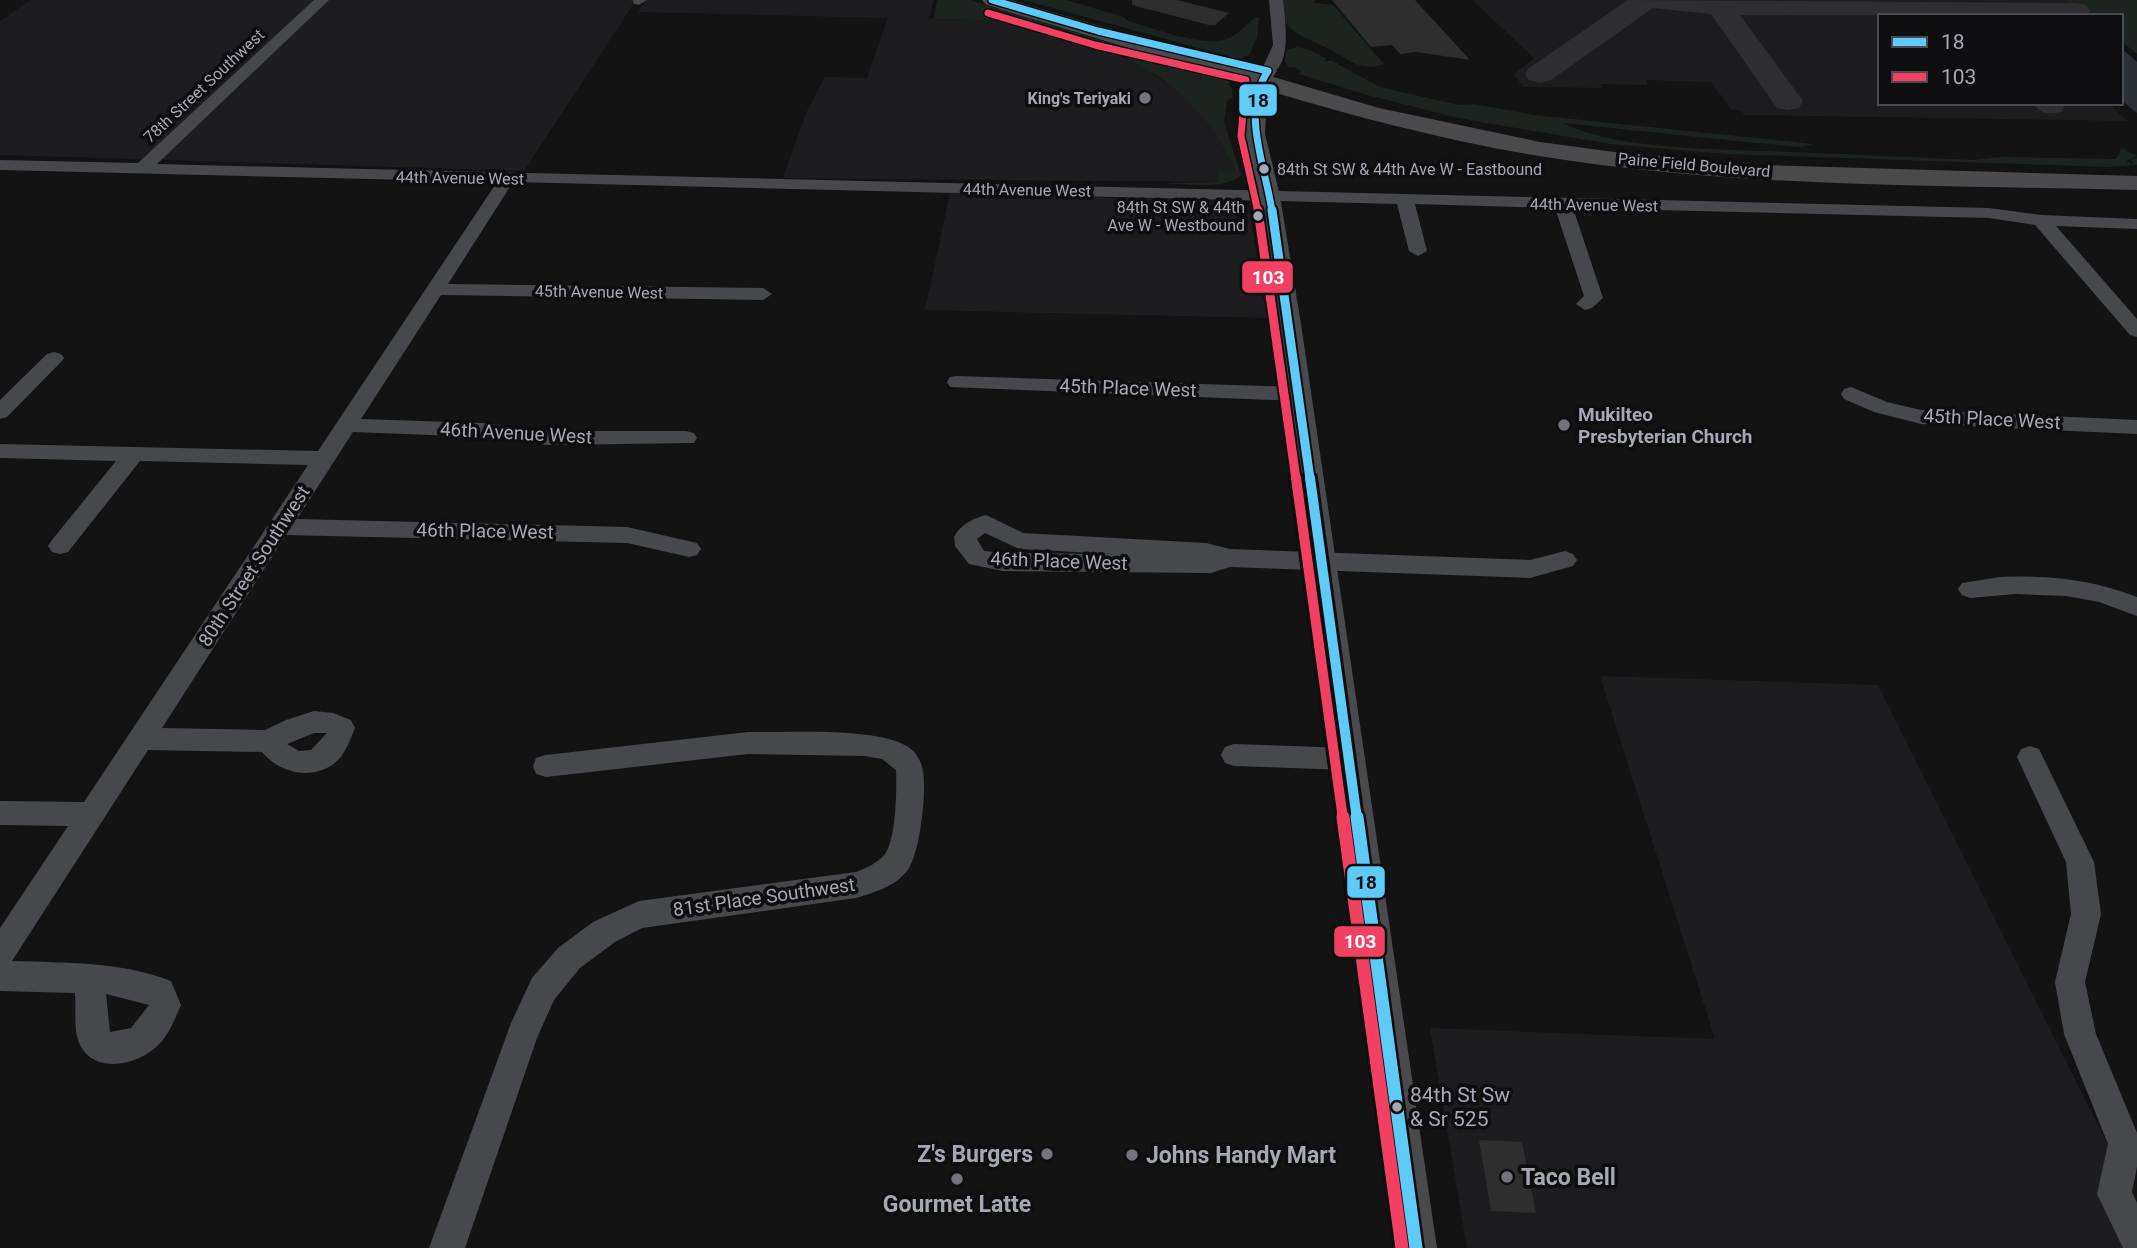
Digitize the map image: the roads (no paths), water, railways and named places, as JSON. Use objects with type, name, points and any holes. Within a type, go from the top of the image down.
[{"type":"highway","points":[[992,0],[1264,77]]},
{"type":"highway","name":"Paine Field Boulevard","points":[[1264,77],[1480,127],[1643,152],[1762,160],[2137,173]]},
{"type":"highway","name":"Paine Field Boulevard","points":[[1264,77],[1458,134],[1542,149],[1648,163],[1769,171],[2137,184]]},
{"type":"main road","points":[[1264,77],[1254,117],[1255,134],[1270,196],[1299,394],[1416,1248]]},
{"type":"street","name":"78th Street Southwest","points":[[142,169],[322,0]]},
{"type":"street","points":[[1264,77],[1279,45],[1276,0]]},
{"type":"street","name":"44th Avenue West","points":[[0,165],[1989,214],[2041,220],[2137,224]]},
{"type":"street","name":"80th Street Southwest","points":[[0,954],[507,179]]},
{"type":"street","points":[[1405,200],[1418,251]]},
{"type":"street","points":[[1563,205],[1592,289],[1594,298],[1585,304]]},
{"type":"street","points":[[2041,220],[2137,331]]},
{"type":"street","name":"45th Avenue West","points":[[435,289],[763,294]]},
{"type":"street","points":[[0,412],[54,358]]},
{"type":"street","name":"45th Place West","points":[[957,382],[1299,394]]},
{"type":"street","name":"45th Place West","points":[[1851,394],[1881,407],[1921,417],[2137,427]]},
{"type":"street","name":"46th Avenue West","points":[[347,425],[482,430],[548,438],[686,438]]},
{"type":"street","points":[[0,451],[325,458]]},
{"type":"street","points":[[60,545],[133,455]]},
{"type":"street","name":"46th Place West","points":[[1230,558],[1211,564],[1003,562],[977,558],[967,546],[965,537],[979,525],[986,523],[1019,541],[1206,551],[1230,558],[1530,569],[1565,560]]},
{"type":"street","name":"46th Place West","points":[[280,527],[628,535],[689,549]]},
{"type":"street","points":[[1970,589],[1993,585],[2076,589],[2098,592],[2137,607]]},
{"type":"street","points":[[142,739],[269,741]]},
{"type":"street","name":"81st Place Southwest","points":[[447,1248],[522,1034],[543,989],[569,958],[604,932],[639,915],[856,885],[879,877],[898,861],[905,837],[909,767],[902,757],[887,749],[865,745],[748,743],[546,766]]},
{"type":"street","points":[[1234,755],[1347,759]]},
{"type":"street","points":[[2030,757],[2080,862],[2086,914],[2070,982],[2080,1034],[2125,1144],[2114,1194],[2137,1239]]},
{"type":"street","points":[[0,813],[92,814]]},
{"type":"street","points":[[0,976],[90,980]]},
{"type":"place","name":"King's Teriyaki","points":[[1145,98]]},
{"type":"place","name":"84th St SW & 44th Ave W - Eastbound","points":[[1264,169]]},
{"type":"place","name":"84th St SW & 44th Ave W - Westbound","points":[[1258,216]]},
{"type":"place","name":"Mukilteo Presbyterian Church","points":[[1564,425]]},
{"type":"place","name":"84th St Sw & Sr 525","points":[[1397,1107]]},
{"type":"place","name":"Z's Burgers","points":[[1047,1154]]},
{"type":"place","name":"Johns Handy Mart","points":[[1132,1155]]},
{"type":"place","name":"Taco Bell","points":[[1507,1177]]},
{"type":"place","name":"Gourmet Latte","points":[[957,1179]]}]
